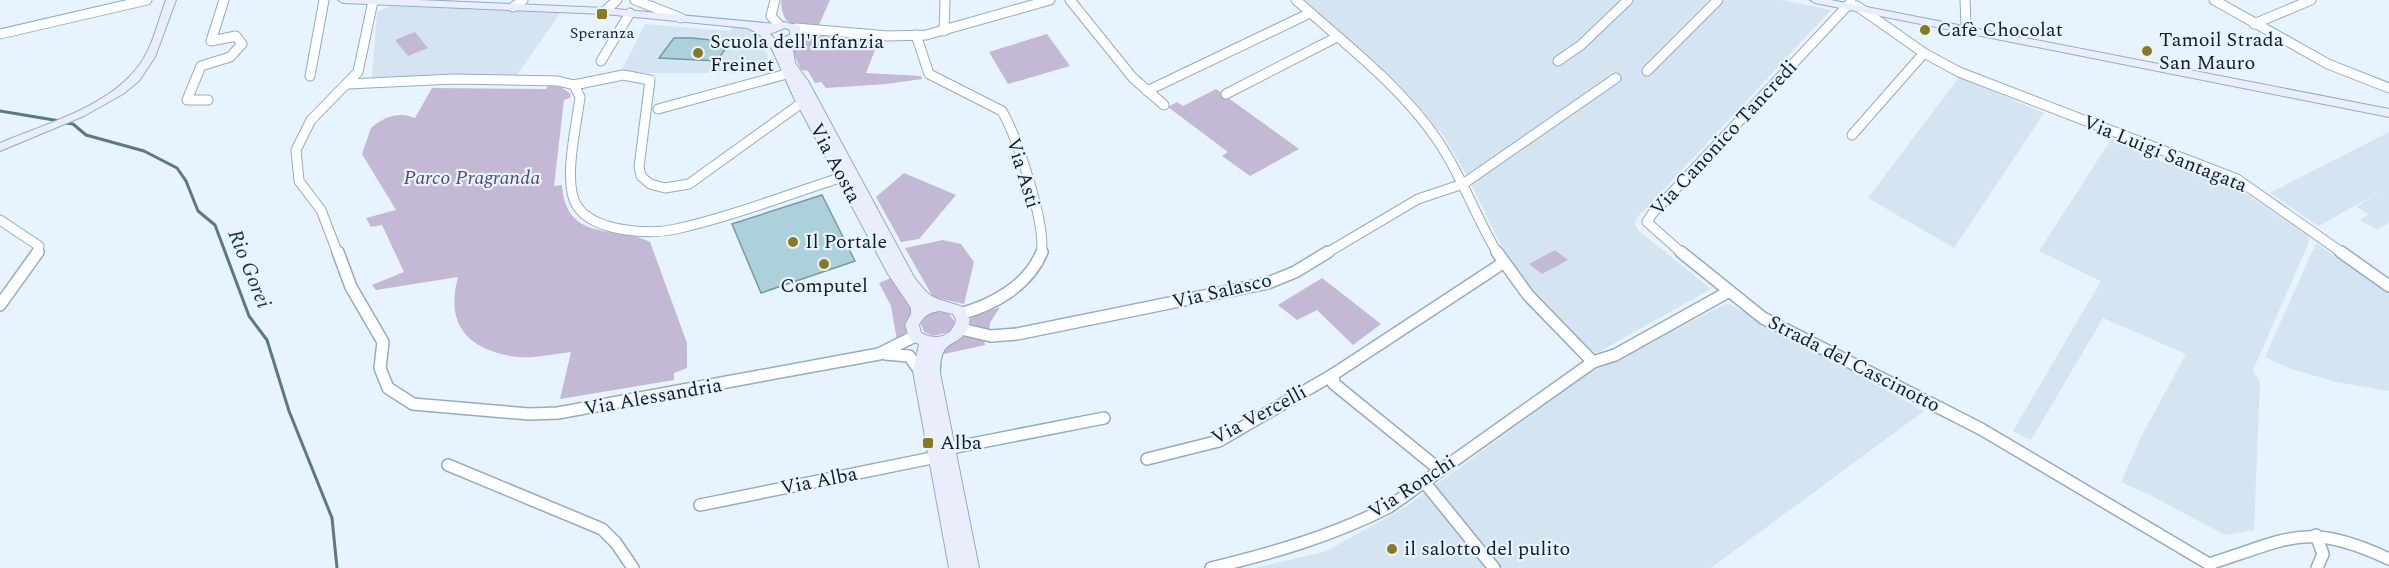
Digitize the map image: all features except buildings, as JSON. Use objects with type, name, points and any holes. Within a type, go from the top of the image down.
[{"type":"street","points":[[0,33],[147,0]]},
{"type":"street","points":[[0,147],[101,102],[136,77],[146,64],[171,0]]},
{"type":"street","points":[[208,100],[187,100],[201,66],[231,58],[238,53],[242,44],[236,36],[211,41],[224,0]]},
{"type":"street","points":[[310,76],[324,0]]},
{"type":"street","points":[[344,0],[480,3],[740,23],[772,32],[787,41],[795,37],[800,30]]},
{"type":"street","points":[[513,7],[523,0]]},
{"type":"street","points":[[605,11],[617,0]]},
{"type":"street","points":[[635,0],[681,18]]},
{"type":"street","points":[[772,32],[771,16],[775,0]]},
{"type":"street","points":[[944,31],[945,0]]},
{"type":"street","points":[[772,32],[800,30],[916,35],[944,31],[1050,0]]},
{"type":"street","points":[[1070,0],[1133,78],[1164,105]]},
{"type":"street","points":[[1296,0],[1393,87],[1431,130],[1464,184],[1503,263],[1537,307],[1593,362],[1616,355],[1728,292]]},
{"type":"street","points":[[1558,61],[1581,45],[1628,0]]},
{"type":"street","points":[[1647,71],[1718,0]]},
{"type":"street","points":[[1815,0],[1847,2],[2389,106]]},
{"type":"street","points":[[1965,0],[1966,24]]},
{"type":"street","points":[[2214,0],[2328,64],[2389,88]]},
{"type":"street","points":[[2254,24],[2311,0]]},
{"type":"street","points":[[348,84],[358,72],[374,1]]},
{"type":"street","points":[[1847,2],[1862,9],[2389,114]]},
{"type":"street","name":"Via Canonico Tancredi","points":[[1728,292],[1647,222],[1847,2]]},
{"type":"street","name":"Via Luigi Santagata","points":[[1862,9],[1924,53],[1973,78],[2236,179],[2389,286]]},
{"type":"street","points":[[601,61],[630,13]]},
{"type":"street","points":[[1147,91],[1310,13]]},
{"type":"street","name":"Via Aosta","points":[[772,32],[777,48],[791,73],[802,81],[873,221],[900,282],[918,308],[918,315]]},
{"type":"street","name":"Via Asti","points":[[916,35],[929,74],[1002,111],[1007,120],[1041,229],[1042,253],[1036,264],[1012,288],[990,304],[960,314]]},
{"type":"street","points":[[1226,94],[1337,37]]},
{"type":"street","name":"Via Aosta","points":[[787,41],[787,57],[802,102],[843,177],[922,298],[938,306]]},
{"type":"street","points":[[1852,135],[1924,53]]},
{"type":"street","points":[[658,109],[791,73]]},
{"type":"street","points":[[348,84],[454,79],[558,81],[574,85],[613,77],[644,77],[650,80],[639,167],[641,176],[650,184],[665,188],[689,184],[802,102]]},
{"type":"street","points":[[1464,184],[1616,78]]},
{"type":"street","name":"Via Alessandria","points":[[348,84],[311,120],[296,150],[299,181],[321,210],[351,287],[383,342],[380,368],[388,388],[413,404],[529,414],[558,413],[879,354],[927,340]]},
{"type":"street","points":[[574,85],[580,97],[570,183],[577,206],[592,219],[616,228],[643,232],[675,229],[843,177]]},
{"type":"street","name":"Via Salasco","points":[[961,329],[991,336],[1017,334],[1268,283],[1295,272],[1418,199],[1464,184]]},
{"type":"street","points":[[0,220],[39,246],[37,256],[0,305]]},
{"type":"street","name":"Via Vercelli","points":[[1146,459],[1219,441],[1334,374],[1503,263]]},
{"type":"street","name":"Strada del Cascinotto","points":[[1728,292],[1763,318],[2035,459],[2209,564],[2273,543],[2316,535],[2356,543],[2389,559]]},
{"type":"street","points":[[927,340],[956,336],[963,320],[960,314],[952,308],[938,306],[918,315],[912,325],[927,340],[932,364],[957,568]]},
{"type":"street","points":[[920,371],[927,340]]},
{"type":"street","points":[[879,354],[909,356],[920,371],[971,568]]},
{"type":"street","name":"Via Ronchi","points":[[1211,568],[1343,531],[1425,483],[1593,362]]},
{"type":"street","name":"Via Vercelli","points":[[1334,374],[1333,383],[1440,470]]},
{"type":"street","points":[[943,455],[956,447],[1104,418]]},
{"type":"street","name":"Via Alba","points":[[700,505],[943,455]]},
{"type":"street","points":[[448,465],[602,529],[616,543],[633,568]]},
{"type":"street","points":[[1425,483],[1494,568]]},
{"type":"street","points":[[2316,535],[2323,554],[2317,568]]},
{"type":"shaded area","points":[[1302,0],[1782,0],[1831,10],[1637,218],[1635,225],[1639,231],[1711,289],[1595,354],[1555,317],[1529,287],[1500,243],[1466,174],[1443,135]]},
{"type":"shaded area","points":[[391,6],[560,13],[517,75],[372,77],[377,12]]},
{"type":"shaded area","name":"Scuola dell'Infanzia Freinet","points":[[645,24],[729,31],[734,26],[750,29],[757,33],[775,73],[620,73]]},
{"type":"shaded area","points":[[1959,77],[2044,113],[1954,248],[1868,198]]},
{"type":"shaded area","points":[[2389,132],[2389,222],[2377,230],[2360,220],[2368,214],[2356,207],[2382,191],[2318,226],[2270,193]]},
{"type":"shaded area","points":[[2112,138],[2160,157],[2158,160],[2169,165],[2171,162],[2234,185],[2308,236],[2309,242],[2253,370],[2260,382],[2254,530],[2225,535],[2121,482],[2141,437],[2186,354],[2103,318],[2031,440],[2013,431],[2101,281],[2039,251]]},
{"type":"shaded area","points":[[2316,243],[2389,292],[2389,391],[2336,382],[2289,368],[2265,357]]},
{"type":"shaded area","points":[[1728,303],[1924,411],[1711,568],[1255,568],[1327,551],[1407,506],[1592,371]]},
{"type":"green space","points":[[781,0],[830,0],[818,27],[790,23],[784,15]]},
{"type":"green space","points":[[415,32],[428,48],[408,56],[395,40]]},
{"type":"green space","points":[[1047,34],[1070,66],[1008,84],[989,52]]},
{"type":"green space","points":[[805,35],[879,40],[866,73],[921,76],[922,79],[826,88],[821,82],[815,83],[808,71],[801,70],[794,54],[794,44]]},
{"type":"green space","name":"Parco Pragranda","points":[[549,85],[561,87],[571,94],[570,98],[564,100],[554,186],[562,185],[566,204],[573,216],[583,224],[650,242],[687,343],[687,368],[674,373],[674,380],[560,399],[571,352],[517,357],[494,352],[470,339],[462,330],[457,319],[455,293],[458,277],[376,290],[372,285],[404,272],[382,225],[371,227],[366,218],[396,210],[362,154],[371,128],[392,116],[403,115],[415,118],[432,88],[546,89]]},
{"type":"green space","points":[[1216,89],[1299,149],[1250,176],[1222,156],[1228,152],[1168,107],[1177,102],[1183,106]]},
{"type":"green space","points":[[904,173],[956,195],[919,239],[901,242],[876,197]]},
{"type":"green space","points":[[943,240],[961,244],[974,262],[964,304],[933,297],[905,248]]},
{"type":"green space","points":[[1555,250],[1568,260],[1542,274],[1529,264]]},
{"type":"green space","points":[[893,277],[914,311],[906,332],[897,340],[891,306],[879,283]]},
{"type":"green space","points":[[1322,278],[1381,324],[1353,345],[1317,310],[1297,320],[1278,305]]},
{"type":"green space","points":[[1000,307],[990,323],[989,331],[969,323],[972,317]]},
{"type":"green space","points":[[937,312],[948,313],[955,322],[949,332],[933,336],[924,332],[921,324],[926,316]]},
{"type":"green space","points":[[965,336],[984,339],[985,345],[940,355],[942,368],[938,369],[939,357],[941,352],[944,348]]},
{"type":"waterway","name":"Rio Gorei","points":[[0,111],[60,121]]},
{"type":"waterway","name":"Rio Gorei","points":[[66,123],[73,124],[86,135],[144,151],[177,168],[186,181],[198,211],[215,225],[249,316],[267,340],[289,411],[332,518],[337,568]]},
{"type":"place","name":"Speranza","points":[[602,14]]},
{"type":"place","name":"Cafè Chocolat","points":[[1925,30]]},
{"type":"place","name":"Tamoil Strada San Mauro","points":[[2147,51]]},
{"type":"place","name":"Scuola dell'Infanzia Freinet","points":[[698,53]]},
{"type":"place","name":"Il Portale","points":[[793,242]]},
{"type":"place","name":"Computel","points":[[824,264]]},
{"type":"place","name":"Alba","points":[[928,443]]},
{"type":"place","name":"il salotto del pulito","points":[[1392,549]]}]
